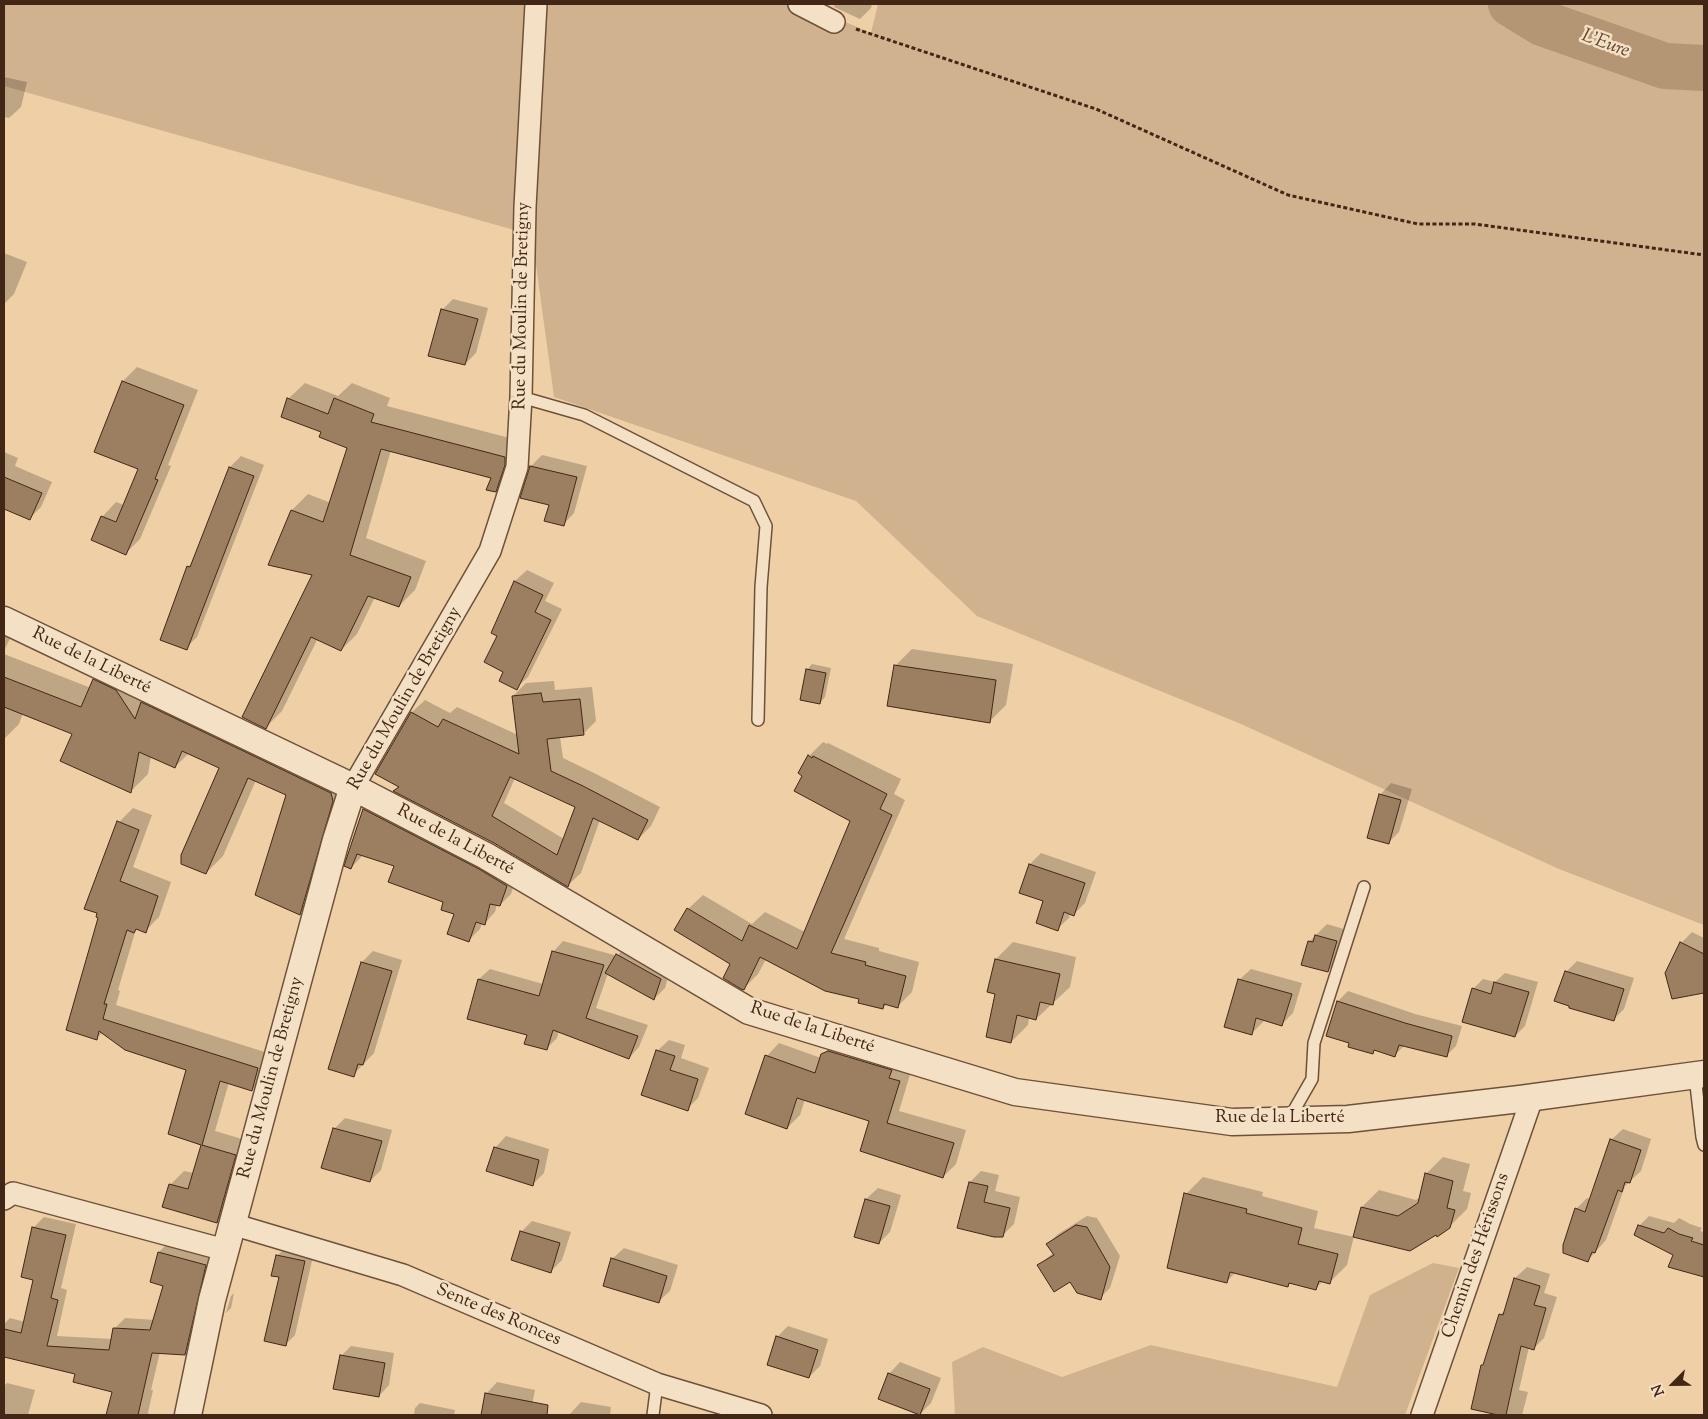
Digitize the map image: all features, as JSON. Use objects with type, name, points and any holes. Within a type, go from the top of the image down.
[{"type":"street","name":"Rue du Moulin de Bretigny","points":[[188,1415],[212,1300],[225,1250],[336,840],[353,787],[490,551],[517,467],[521,397],[525,207],[536,4]]},
{"type":"street","points":[[799,4],[834,22]]},
{"type":"street","name":"Rue de la Liberté","points":[[4,620],[353,787],[486,856],[749,1011],[1015,1092],[1232,1122],[1288,1121],[1348,1119],[1532,1098],[1700,1075]]},
{"type":"street","name":"Chemin des Hérissons","points":[[1422,1415],[1532,1098]]},
{"type":"street","points":[[4,1199],[13,1193],[225,1250]]},
{"type":"street","name":"Sente des Ronces","points":[[232,1224],[403,1275],[657,1384],[760,1415]]},
{"type":"lane","points":[[521,397],[584,416],[754,500],[766,526],[761,587],[758,720]]},
{"type":"lane","points":[[1288,1121],[1312,1079],[1314,1044],[1364,887]]},
{"type":"lane","points":[[1700,1075],[1704,1146]]},
{"type":"lane","points":[[653,1415],[657,1384]]},
{"type":"path","points":[[834,22],[1096,108],[1288,195],[1418,224],[1475,224],[1704,255]]},
{"type":"shaded area","points":[[4,4],[804,4],[871,33],[878,4],[1704,4],[1704,925],[1559,869],[1241,724],[977,616],[856,501],[554,397],[532,235],[4,86]]},
{"type":"shaded area","points":[[1433,1263],[1459,1268],[1405,1415],[955,1415],[952,1362],[983,1347],[1062,1377],[1151,1345],[1337,1387],[1370,1295]]},
{"type":"building","points":[[441,309],[478,319],[465,365],[428,356]]},
{"type":"building","points":[[122,381],[184,405],[155,479],[158,480],[126,555],[91,540],[101,516],[116,522],[138,469],[94,452]]},
{"type":"building","points":[[287,398],[328,414],[334,398],[374,414],[371,422],[505,457],[505,465],[496,492],[486,490],[491,478],[381,449],[350,555],[411,577],[399,607],[368,596],[341,651],[311,637],[266,729],[242,717],[312,575],[268,565],[291,510],[323,522],[347,448],[319,437],[321,432],[281,417]]},
{"type":"building","points":[[530,466],[577,477],[564,526],[544,521],[549,505],[520,498]]},
{"type":"building","points":[[229,467],[254,476],[187,650],[160,640],[187,566],[190,567]]},
{"type":"building","points":[[4,477],[42,493],[30,520],[4,509]]},
{"type":"building","points":[[514,581],[543,595],[535,612],[551,620],[517,690],[499,681],[503,672],[484,662],[497,636],[491,633]]},
{"type":"building","points":[[894,665],[996,680],[990,723],[887,706]]},
{"type":"building","points":[[806,669],[826,673],[820,704],[800,700]]},
{"type":"building","points":[[4,677],[81,707],[93,679],[116,690],[135,719],[141,702],[331,793],[333,801],[300,915],[255,895],[286,795],[248,778],[206,874],[181,864],[181,855],[219,768],[182,751],[175,768],[139,752],[131,793],[60,761],[72,734],[4,707]]},
{"type":"building","points":[[541,693],[543,702],[580,699],[584,735],[547,739],[551,771],[648,820],[638,840],[593,818],[568,887],[494,843],[393,791],[399,787],[375,774],[411,712],[438,727],[443,719],[519,754],[512,696]],"holes":[[[510,777],[575,807],[557,855],[492,816]]]},
{"type":"building","points":[[808,755],[887,794],[880,809],[892,815],[831,953],[866,962],[865,965],[906,976],[898,1008],[884,1004],[883,1009],[858,1003],[859,999],[825,991],[760,957],[744,990],[741,989],[723,978],[730,964],[674,930],[687,908],[742,941],[749,925],[797,949],[850,821],[794,791],[802,776],[798,773]]},
{"type":"building","points":[[1379,794],[1401,800],[1389,844],[1367,838]]},
{"type":"building","points":[[363,809],[479,869],[507,886],[500,906],[490,904],[485,925],[476,922],[469,942],[447,934],[454,914],[441,910],[443,902],[388,882],[394,866],[357,854],[351,869],[344,866]]},
{"type":"building","points":[[117,821],[139,830],[120,881],[158,896],[146,933],[136,929],[134,933],[127,930],[104,1004],[107,1004],[103,1019],[258,1068],[252,1091],[220,1081],[202,1145],[236,1155],[217,1223],[162,1207],[169,1184],[188,1189],[201,1145],[168,1134],[186,1070],[125,1050],[99,1031],[97,1040],[66,1030],[98,918],[96,917],[97,913],[84,909]]},
{"type":"building","points":[[1029,864],[1085,883],[1074,916],[1064,912],[1058,931],[1036,923],[1043,901],[1019,893]]},
{"type":"building","points":[[1315,935],[1337,941],[1328,972],[1301,965],[1308,941],[1313,942]]},
{"type":"building","points":[[1680,942],[1704,954],[1704,993],[1672,999],[1665,973]]},
{"type":"building","points":[[552,951],[604,965],[586,1018],[638,1036],[629,1059],[553,1030],[547,1050],[524,1044],[527,1035],[467,1019],[478,979],[539,996]]},
{"type":"building","points":[[616,954],[661,979],[654,1000],[605,973]]},
{"type":"building","points":[[995,959],[1060,974],[1053,1005],[1040,1002],[1036,1020],[1017,1015],[1011,1043],[986,1037],[995,994],[987,992]]},
{"type":"building","points":[[361,962],[392,971],[363,1065],[358,1064],[354,1077],[328,1069]]},
{"type":"building","points":[[1565,971],[1624,989],[1614,1021],[1569,1008],[1569,1006],[1554,1001]]},
{"type":"building","points":[[1238,979],[1292,994],[1282,1026],[1256,1018],[1252,1035],[1224,1027]]},
{"type":"building","points":[[1494,982],[1529,992],[1515,1037],[1462,1022],[1472,988],[1491,994]]},
{"type":"building","points":[[1337,1001],[1452,1036],[1447,1057],[1399,1045],[1395,1057],[1374,1050],[1373,1054],[1348,1047],[1349,1043],[1326,1036]]},
{"type":"building","points":[[656,1050],[675,1056],[670,1070],[698,1079],[688,1111],[641,1095]]},
{"type":"building","points":[[828,1051],[892,1070],[889,1078],[900,1081],[887,1123],[954,1143],[943,1178],[860,1151],[869,1121],[797,1098],[787,1129],[745,1114],[765,1055],[815,1073],[821,1054]]},
{"type":"building","points":[[333,1128],[382,1141],[370,1182],[321,1168]]},
{"type":"building","points":[[1610,1139],[1641,1150],[1630,1183],[1625,1182],[1622,1192],[1618,1190],[1595,1253],[1592,1252],[1588,1262],[1563,1253],[1563,1245],[1575,1208],[1585,1212]]},
{"type":"building","points":[[494,1147],[539,1160],[533,1186],[486,1171]]},
{"type":"building","points":[[1425,1173],[1453,1181],[1447,1208],[1455,1210],[1450,1228],[1410,1251],[1353,1237],[1361,1207],[1398,1216],[1418,1203]]},
{"type":"building","points":[[969,1182],[988,1186],[984,1202],[1010,1208],[1003,1237],[994,1237],[957,1228]]},
{"type":"building","points":[[1184,1193],[1247,1209],[1246,1213],[1302,1228],[1298,1244],[1338,1254],[1330,1284],[1319,1281],[1316,1290],[1289,1283],[1288,1287],[1230,1272],[1227,1283],[1167,1268]]},
{"type":"building","points":[[865,1199],[890,1206],[879,1244],[854,1237]]},
{"type":"building","points":[[1076,1225],[1087,1227],[1110,1267],[1101,1300],[1077,1293],[1070,1282],[1054,1292],[1037,1265],[1054,1255],[1046,1244]]},
{"type":"building","points":[[1638,1225],[1664,1233],[1668,1228],[1693,1238],[1691,1241],[1704,1245],[1704,1277],[1668,1267],[1673,1255],[1634,1235]]},
{"type":"building","points":[[32,1227],[66,1235],[51,1298],[58,1300],[47,1346],[109,1350],[113,1328],[150,1330],[163,1286],[150,1282],[158,1252],[206,1265],[185,1355],[152,1353],[138,1415],[106,1415],[112,1392],[73,1382],[75,1374],[4,1357],[4,1329],[21,1333],[33,1280],[21,1277]]},
{"type":"building","points":[[520,1231],[560,1243],[551,1273],[511,1260]]},
{"type":"building","points":[[276,1255],[305,1261],[286,1346],[264,1341],[279,1277],[271,1276]]},
{"type":"building","points":[[611,1258],[667,1276],[659,1303],[603,1286]]},
{"type":"building","points":[[1514,1278],[1540,1286],[1534,1305],[1546,1308],[1534,1350],[1521,1346],[1506,1415],[1498,1415],[1471,1409],[1481,1365],[1483,1365],[1499,1314],[1503,1315]]},
{"type":"building","points":[[776,1336],[818,1350],[809,1378],[767,1365]]},
{"type":"building","points":[[340,1355],[385,1363],[379,1397],[333,1389]]},
{"type":"building","points":[[888,1373],[930,1389],[920,1415],[878,1399]]},
{"type":"building","points":[[485,1393],[548,1405],[547,1415],[481,1415]]},
{"type":"waterway","name":"L'Eure","points":[[1511,4],[1542,23],[1665,66],[1704,68]]}]
